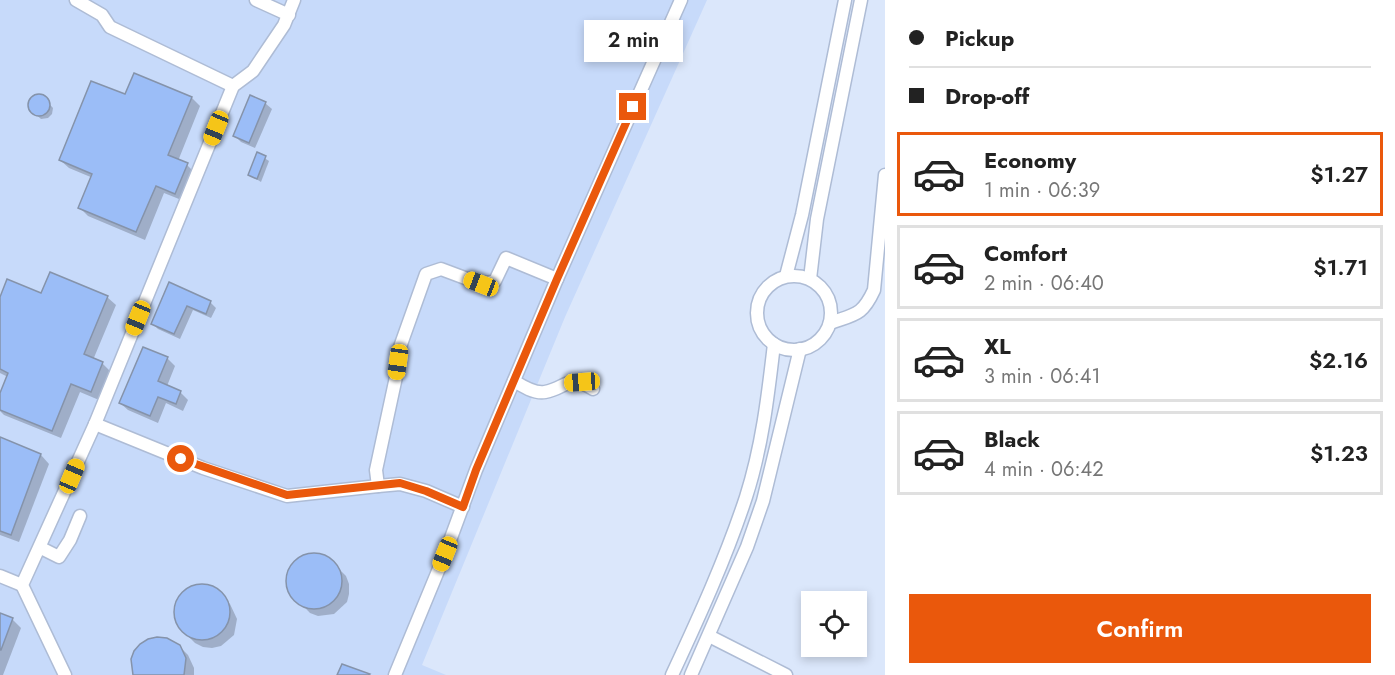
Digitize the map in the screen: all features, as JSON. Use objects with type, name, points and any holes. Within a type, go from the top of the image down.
[{"type":"street","points":[[76,0],[102,15],[110,27],[233,86]]},
{"type":"street","points":[[256,0],[289,15]]},
{"type":"street","points":[[22,585],[41,548],[95,424],[233,86],[253,71],[284,25],[294,0]]},
{"type":"street","points":[[395,675],[476,470],[557,279],[681,0]]},
{"type":"street","points":[[786,276],[802,215],[844,0]]},
{"type":"street","points":[[810,279],[817,219],[861,0]]},
{"type":"street","points":[[830,323],[862,311],[867,306],[874,290],[885,175]]},
{"type":"street","points":[[378,486],[376,470],[396,377],[400,347],[426,274],[441,269],[481,284],[495,281],[506,258],[557,279]]},
{"type":"street","points":[[786,276],[810,279],[821,287],[830,304],[830,323],[824,334],[816,342],[800,349],[786,349],[774,344],[757,321],[759,299],[767,287],[786,276]]},
{"type":"street","points":[[830,304],[852,311],[862,311]]},
{"type":"street","points":[[672,675],[731,540],[746,495],[767,406],[774,344]]},
{"type":"street","points":[[691,675],[747,547],[763,501],[800,349]]},
{"type":"street","points":[[514,381],[528,389],[544,393],[566,383],[574,382],[582,382],[593,389]]},
{"type":"street","points":[[95,424],[203,468],[287,495],[400,483],[463,507]]},
{"type":"street","points":[[41,548],[59,557],[70,540],[80,516]]},
{"type":"street","points":[[0,576],[22,585],[65,675]]},
{"type":"street","points":[[709,636],[786,675]]},
{"type":"shaded area","points":[[0,0],[707,0],[565,317],[422,665],[446,675],[0,675]]},
{"type":"building","points":[[134,73],[192,97],[168,155],[188,163],[175,194],[156,186],[136,232],[78,208],[92,174],[59,160],[91,81],[125,94]]},
{"type":"building","points":[[39,94],[47,97],[50,105],[47,113],[39,116],[31,113],[28,105],[31,97]]},
{"type":"building","points":[[250,95],[266,102],[249,143],[233,136]]},
{"type":"building","points":[[257,152],[266,156],[257,179],[248,175]]},
{"type":"building","points":[[50,272],[108,296],[84,354],[103,362],[91,392],[71,384],[52,431],[0,410],[0,393],[8,373],[0,369],[0,297],[7,279],[41,293]]},
{"type":"building","points":[[169,282],[211,301],[206,314],[187,306],[174,334],[151,324]]},
{"type":"building","points":[[143,347],[168,357],[158,381],[181,391],[176,404],[158,397],[150,416],[119,403]]},
{"type":"building","points":[[0,437],[41,454],[11,535],[0,531]]},
{"type":"building","points":[[314,553],[325,555],[334,561],[340,570],[342,581],[340,592],[334,601],[325,607],[314,609],[303,607],[294,601],[288,592],[286,581],[288,570],[294,561],[303,555]]},
{"type":"building","points":[[202,584],[213,586],[222,592],[228,601],[230,612],[228,623],[222,632],[213,638],[202,640],[191,638],[182,632],[176,623],[174,612],[176,601],[182,592],[191,586]]},
{"type":"building","points":[[0,613],[13,618],[1,650],[0,650]]},
{"type":"building","points":[[167,638],[180,645],[186,658],[184,675],[133,675],[131,659],[134,651],[148,639]]},
{"type":"building","points":[[342,664],[370,674],[337,675]]},
{"type":"route","points":[[181,459],[287,495],[400,483],[463,507],[476,470],[557,279],[633,107]]}]
